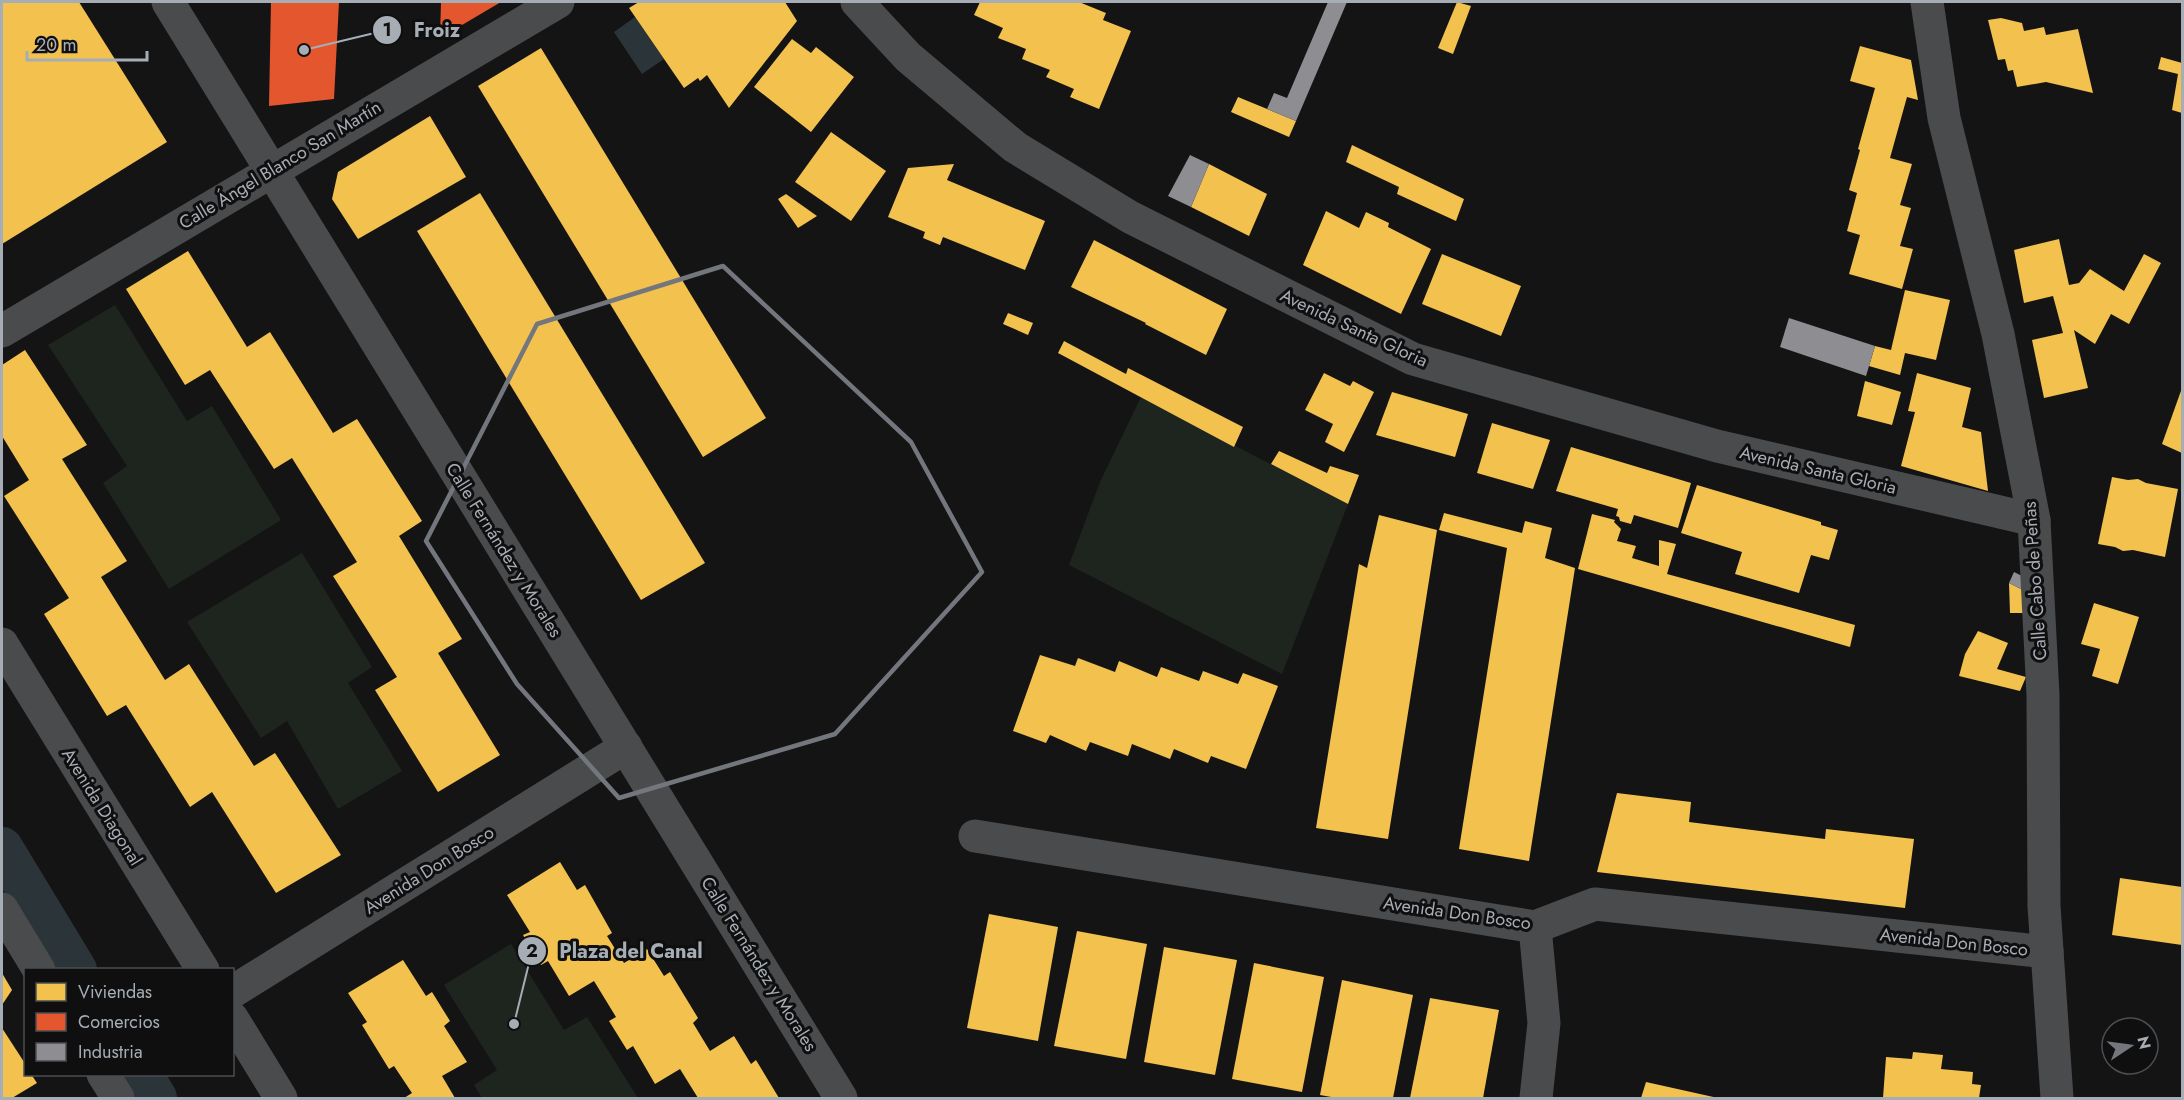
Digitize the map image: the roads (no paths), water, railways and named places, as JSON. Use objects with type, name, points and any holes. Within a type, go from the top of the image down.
[{"type":"street","name":"Calle Fernández y Morales","points":[[168,2],[841,1098]]},
{"type":"street","name":"Calle Ángel Blanco San Martín","points":[[2,331],[558,2]]},
{"type":"street","name":"Avenida Santa Gloria","points":[[857,2],[908,57],[1015,147],[1130,217],[1413,359],[1717,446],[2034,520]]},
{"type":"street","name":"Calle Cabo de Peñas","points":[[1927,2],[1944,118],[1998,334],[2034,520],[2043,695],[2044,906],[2057,1098]]},
{"type":"street","name":"Avenida Diagonal","points":[[2,644],[202,968]]},
{"type":"street","name":"Avenida Don Bosco","points":[[234,991],[626,747]]},
{"type":"street","name":"Avenida Don Bosco","points":[[975,836],[1535,927],[1594,904],[2047,952]]},
{"type":"street","points":[[2,909],[38,968]]},
{"type":"street","points":[[1535,927],[1544,1023],[1536,1098]]},
{"type":"street","points":[[234,1021],[281,1098]]},
{"type":"street","points":[[104,1076],[118,1098]]},
{"type":"waterway","points":[[2,848],[75,968]]},
{"type":"waterway","points":[[142,1076],[156,1098]]},
{"type":"place","name":"Froiz","points":[[304,50]]},
{"type":"place","name":"Plaza del Canal","points":[[514,1024]]}]
